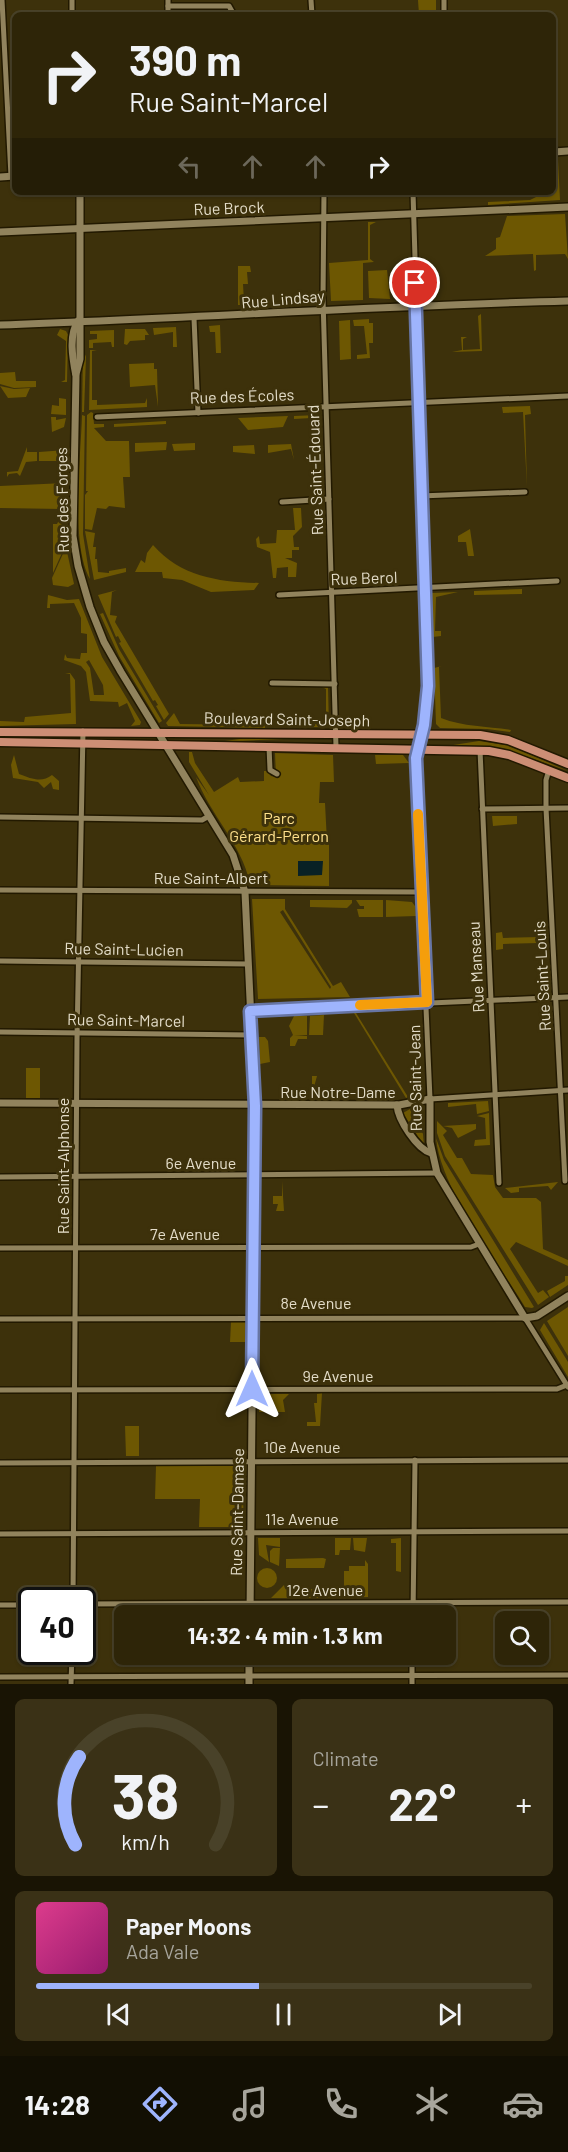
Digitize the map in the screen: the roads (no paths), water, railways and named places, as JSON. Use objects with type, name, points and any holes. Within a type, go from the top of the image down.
[{"type":"main road","name":"Boulevard Saint-Joseph","points":[[0,732],[83,731],[500,737],[568,765]]},
{"type":"main road","name":"Boulevard Saint-Joseph","points":[[0,742],[480,750],[504,753],[568,778]]},
{"type":"street","points":[[2,0],[12,160]]},
{"type":"street","points":[[168,3],[229,6],[234,12]]},
{"type":"street","name":"Rue des Forges","points":[[80,195],[78,321],[80,359],[76,376],[73,518],[78,566],[104,642],[166,746]]},
{"type":"street","name":"Rue Saint-Édouard","points":[[324,195],[323,309],[336,747]]},
{"type":"street","name":"Rue Saint-Jean","points":[[413,195],[420,496],[428,686],[417,749],[431,1153],[437,1173],[478,1244],[567,1386]]},
{"type":"street","name":"Rue Brock","points":[[0,232],[568,207]]},
{"type":"street","name":"Rue Lindsay","points":[[0,325],[194,318],[415,305],[568,301]]},
{"type":"street","points":[[194,318],[198,413]]},
{"type":"street","name":"Rue des Écoles","points":[[97,417],[568,396]]},
{"type":"street","points":[[420,496],[525,492]]},
{"type":"street","points":[[282,502],[329,499]]},
{"type":"street","name":"Rue Berol","points":[[279,595],[557,581]]},
{"type":"street","points":[[272,682],[334,684]]},
{"type":"street","name":"Rue Saint-Alphonse","points":[[73,1587],[83,731]]},
{"type":"street","name":"Rue Saint-Damase","points":[[166,746],[237,862],[245,892],[255,1106],[250,1604]]},
{"type":"street","points":[[269,746],[270,770],[277,774]]},
{"type":"street","name":"Rue Manseau","points":[[480,750],[499,1182]]},
{"type":"street","name":"Rue Saint-Louis","points":[[549,770],[546,780],[546,808],[565,1181]]},
{"type":"street","points":[[482,809],[568,808]]},
{"type":"street","points":[[0,817],[202,820],[209,816]]},
{"type":"street","name":"Rue Saint-Albert","points":[[0,890],[421,892]]},
{"type":"street","name":"Rue Saint-Lucien","points":[[0,961],[248,964]]},
{"type":"street","points":[[250,1011],[568,997]]},
{"type":"street","name":"Rue Saint-Marcel","points":[[0,1032],[251,1035]]},
{"type":"street","name":"Rue Notre-Dame","points":[[0,1103],[397,1105],[430,1099],[568,1090]]},
{"type":"street","points":[[397,1105],[398,1113],[420,1147],[431,1153]]},
{"type":"street","name":"6e Avenue","points":[[0,1177],[437,1173]]},
{"type":"street","name":"7e Avenue","points":[[0,1248],[471,1246],[478,1244]]},
{"type":"street","points":[[525,1318],[537,1316],[568,1296]]},
{"type":"street","name":"8e Avenue","points":[[0,1319],[525,1318]]},
{"type":"street","name":"9e Avenue","points":[[0,1390],[557,1389],[567,1386]]},
{"type":"street","points":[[413,1603],[415,1460]]},
{"type":"street","name":"10e Avenue","points":[[0,1462],[568,1460]]},
{"type":"street","name":"11e Avenue","points":[[0,1533],[568,1531]]},
{"type":"street","name":"12e Avenue","points":[[96,1604],[568,1602]]},
{"type":"street","points":[[0,1605],[18,1605]]},
{"type":"street","points":[[71,1684],[72,1665]]},
{"type":"street","points":[[412,1665],[412,1684]]},
{"type":"street","points":[[0,1677],[249,1680],[568,1675]]},
{"type":"water","points":[[298,861],[323,861],[322,875],[298,876]]},
{"type":"park label","name":"Parc Gérard-Perron","points":[[279,827]]}]
